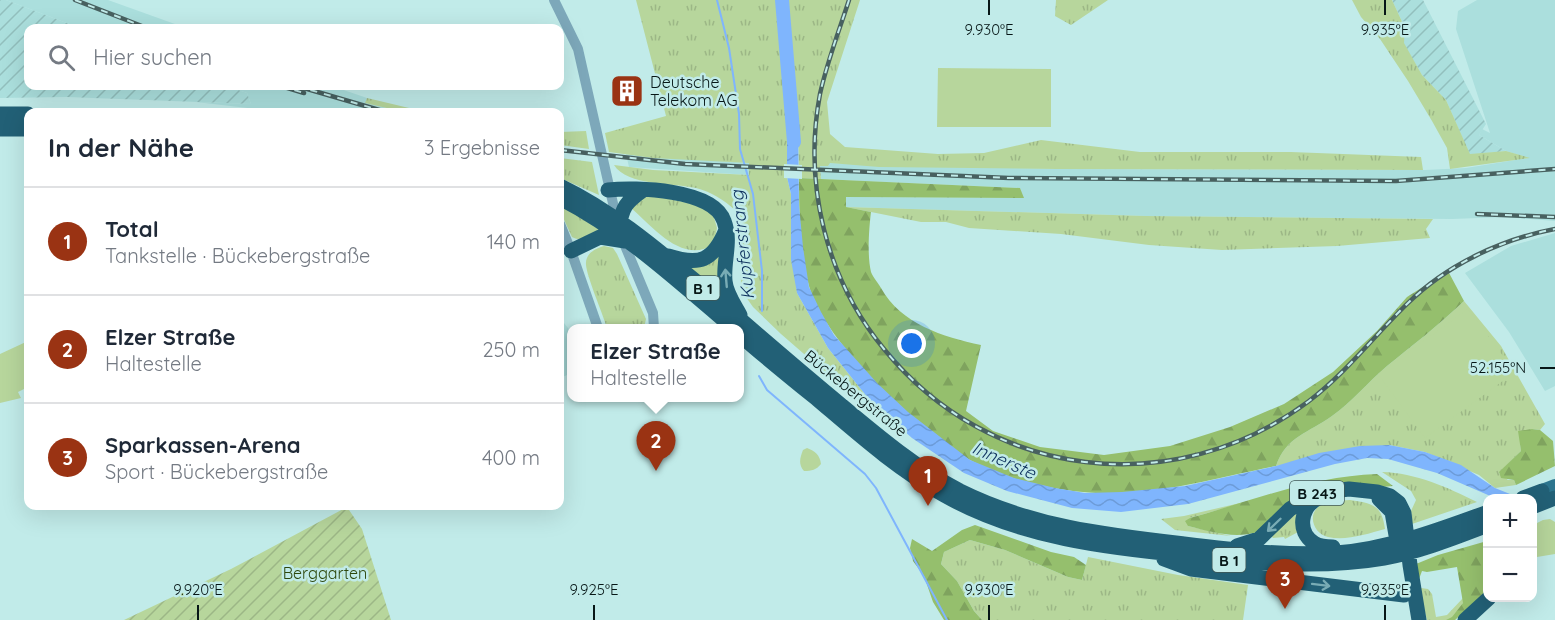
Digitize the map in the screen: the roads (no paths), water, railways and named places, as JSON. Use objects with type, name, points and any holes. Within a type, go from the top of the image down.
[{"type":"highway","points":[[0,114],[24,114]]},
{"type":"highway","points":[[0,129],[24,129]]},
{"type":"highway","points":[[608,190],[629,187],[669,193],[703,200],[720,213],[726,230],[728,248],[726,285],[738,324]]},
{"type":"highway","name":"Bückebergstraße","points":[[564,188],[601,208],[636,240],[647,255],[733,324]]},
{"type":"highway","points":[[571,251],[612,231],[630,199],[644,190]]},
{"type":"highway","points":[[564,201],[612,231],[636,240]]},
{"type":"highway","points":[[663,254],[686,261],[703,260],[716,250],[726,230]]},
{"type":"highway","name":"Bückebergstraße","points":[[636,240],[663,254],[734,324]]},
{"type":"highway","name":"Bückebergstraße","points":[[744,333],[928,472],[976,498],[1015,514],[1055,526],[1105,535],[1226,549],[1319,554],[1386,551]]},
{"type":"highway","name":"Bückebergstraße","points":[[744,333],[859,435],[908,472],[945,495],[993,518],[1046,535],[1141,550],[1285,565],[1332,564],[1386,551]]},
{"type":"highway","name":"B 243","points":[[1226,549],[1251,543],[1290,509],[1316,493],[1345,488],[1385,494],[1396,501],[1404,513],[1419,620]]},
{"type":"highway","points":[[1348,551],[1319,546],[1308,537],[1303,520],[1310,503],[1326,495],[1350,493],[1370,496],[1385,504],[1392,512],[1408,620]]},
{"type":"highway","name":"B 1","points":[[1386,551],[1416,543],[1483,518]]},
{"type":"highway","points":[[1141,550],[1191,569],[1404,595]]},
{"type":"highway","points":[[1465,620],[1484,602]]},
{"type":"street","points":[[554,0],[578,49],[608,190],[612,231],[653,313],[654,324]]},
{"type":"street","points":[[564,234],[597,324]]},
{"type":"water","points":[[798,123],[799,205],[803,247],[809,287],[821,312],[834,335],[878,384],[908,412],[970,460],[1014,478],[1055,488],[1085,493],[1122,492],[1185,486],[1276,466],[1319,453],[1360,446],[1389,445],[1425,452],[1461,465],[1495,488],[1510,494],[1486,494],[1437,473],[1388,459],[1367,458],[1335,464],[1188,504],[1121,512],[1072,508],[1007,491],[964,473],[912,438],[872,403],[828,348],[797,293],[791,260],[791,194],[787,177],[787,124]]},
{"type":"waterway","name":"Kupferstrang","points":[[717,0],[729,48],[739,114],[740,149],[753,194],[762,271],[762,311]]},
{"type":"waterway","name":"Innerste","points":[[782,0],[794,142]]},
{"type":"waterway","name":"Kupferstrang","points":[[759,376],[767,390],[865,474],[876,488],[947,620]]},
{"type":"railway","points":[[75,0],[137,24]]},
{"type":"railway","points":[[849,0],[823,82],[815,128],[817,196],[834,261],[847,292],[864,322],[884,349],[927,393],[976,427],[1029,450],[1086,462],[1143,463],[1201,454],[1256,433],[1309,401],[1322,390],[1407,304],[1439,277],[1495,247],[1515,239],[1555,229]]},
{"type":"railway","points":[[294,90],[304,93]]},
{"type":"railway","points":[[311,90],[372,108]]},
{"type":"railway","points":[[564,150],[685,164],[1009,178],[1396,181],[1555,169]]},
{"type":"railway","points":[[1477,214],[1555,217]]},
{"type":"place","name":"Deutsche Telekom AG","points":[[627,91]]},
{"type":"place","name":"Elzer Straße","points":[[656,471]]},
{"type":"place","name":"Total","points":[[928,506]]},
{"type":"place","name":"Sparkassen-Arena","points":[[1285,609]]},
{"type":"park label","name":"Berggarten","points":[[325,573]]}]
